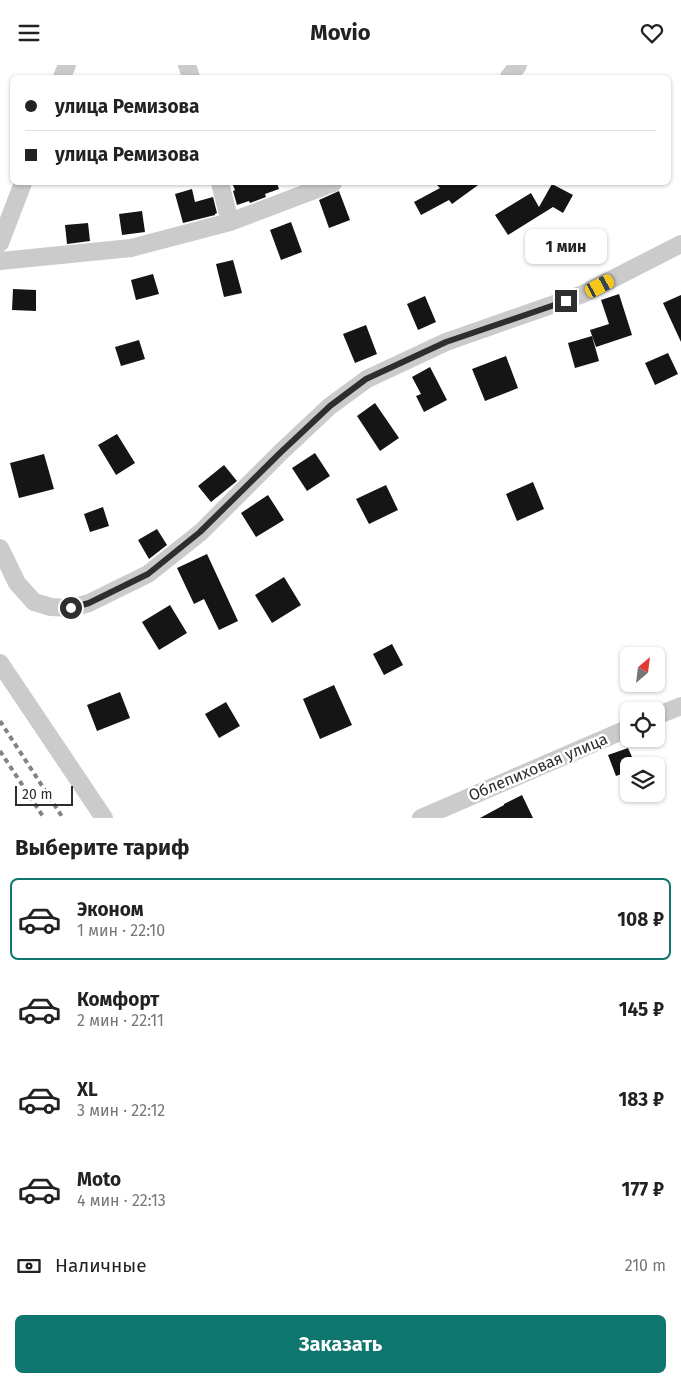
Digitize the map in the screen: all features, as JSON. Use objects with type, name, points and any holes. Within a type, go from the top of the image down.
[{"type":"street","points":[[0,243],[22,185]]},
{"type":"street","points":[[221,185],[230,221]]},
{"type":"street","points":[[0,261],[131,248],[230,221],[327,185]]},
{"type":"street","points":[[0,548],[17,583],[34,602],[51,607],[71,608],[89,603],[148,574],[186,544],[330,406],[366,379],[446,342],[583,294],[681,244]]},
{"type":"street","points":[[0,663],[104,818]]},
{"type":"street","points":[[665,713],[681,706]]},
{"type":"street","name":"Облепиховая улица","points":[[421,818],[620,732]]},
{"type":"building","points":[[233,185],[278,185],[279,189],[265,194],[266,197],[250,203],[249,201],[237,205],[233,191],[235,190]]},
{"type":"building","points":[[437,185],[478,185],[452,204],[449,200],[421,215],[414,202],[440,188]]},
{"type":"building","points":[[551,185],[573,195],[563,213],[553,207],[508,235],[495,215],[531,193],[539,207]]},
{"type":"building","points":[[192,189],[195,202],[213,197],[217,213],[183,223],[175,194]]},
{"type":"building","points":[[339,191],[350,220],[329,228],[319,200]]},
{"type":"building","points":[[142,211],[145,232],[122,235],[119,214]]},
{"type":"building","points":[[291,222],[302,252],[281,260],[270,230]]},
{"type":"building","points":[[88,223],[90,241],[67,244],[65,225]]},
{"type":"building","points":[[233,260],[242,293],[224,297],[216,264]]},
{"type":"building","points":[[153,274],[159,294],[136,300],[131,280]]},
{"type":"building","points":[[13,289],[36,290],[36,311],[12,310]]},
{"type":"building","points":[[619,294],[632,335],[596,347],[590,330],[609,324],[601,300]]},
{"type":"building","points":[[681,295],[681,342],[663,303]]},
{"type":"building","points":[[425,296],[436,322],[418,330],[407,304]]},
{"type":"building","points":[[366,325],[377,354],[355,363],[343,334]]},
{"type":"building","points":[[592,336],[599,361],[575,368],[568,343]]},
{"type":"building","points":[[139,340],[145,359],[121,366],[115,347]]},
{"type":"building","points":[[668,353],[678,374],[655,385],[645,363]]},
{"type":"building","points":[[506,356],[518,388],[485,401],[472,369]]},
{"type":"building","points":[[430,367],[447,400],[424,412],[416,396],[421,394],[412,377]]},
{"type":"building","points":[[375,403],[399,438],[380,451],[357,416]]},
{"type":"building","points":[[117,434],[135,463],[116,475],[98,445]]},
{"type":"building","points":[[315,453],[330,476],[307,491],[292,468]]},
{"type":"building","points":[[44,454],[54,489],[19,498],[10,463]]},
{"type":"building","points":[[224,465],[237,481],[211,502],[198,486]]},
{"type":"building","points":[[533,482],[544,509],[517,521],[506,494]]},
{"type":"building","points":[[386,485],[398,510],[369,524],[356,499]]},
{"type":"building","points":[[268,495],[284,520],[256,537],[241,513]]},
{"type":"building","points":[[103,507],[109,526],[90,532],[84,514]]},
{"type":"building","points":[[157,529],[167,545],[149,559],[138,540]]},
{"type":"building","points":[[207,554],[238,621],[219,630],[204,599],[194,604],[177,568]]},
{"type":"building","points":[[284,577],[301,605],[272,623],[255,595]]},
{"type":"building","points":[[170,605],[187,633],[159,650],[142,622]]},
{"type":"building","points":[[392,644],[403,665],[384,675],[373,654]]},
{"type":"building","points":[[334,685],[352,725],[320,739],[303,699]]},
{"type":"building","points":[[120,692],[130,718],[97,731],[87,705]]},
{"type":"building","points":[[226,702],[240,726],[219,738],[205,714]]},
{"type":"building","points":[[628,748],[632,757],[620,757],[620,774],[616,776],[608,755]]},
{"type":"building","points":[[522,795],[533,818],[480,818],[504,804]]},
{"type":"railway","points":[[0,721],[63,818]]},
{"type":"railway","points":[[0,751],[44,818]]},
{"type":"route","points":[[71,608],[89,603],[148,574],[200,532],[330,406],[366,379],[446,342],[566,301]]}]
